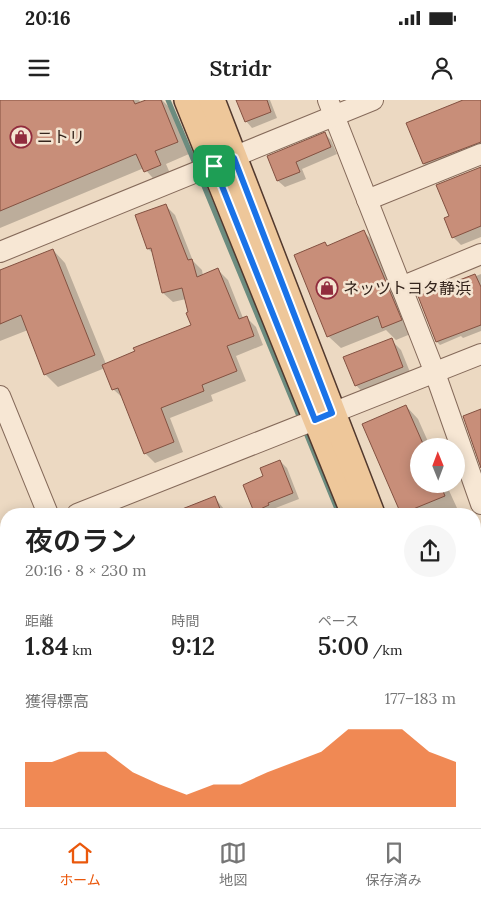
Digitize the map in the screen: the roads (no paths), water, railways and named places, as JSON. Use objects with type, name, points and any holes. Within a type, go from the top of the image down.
[{"type":"main road","points":[[187,100],[224,162],[323,416],[352,508]]},
{"type":"main road","points":[[212,100],[224,162]]},
{"type":"main road","points":[[323,416],[369,508]]},
{"type":"street","points":[[0,252],[224,162],[331,108],[373,100]]},
{"type":"street","points":[[331,108],[434,373],[481,504]]},
{"type":"street","points":[[367,200],[481,154]]},
{"type":"street","points":[[401,287],[481,254]]},
{"type":"street","points":[[92,508],[481,354]]},
{"type":"street","points":[[0,396],[46,508]]},
{"type":"waterway","points":[[168,100],[196,166]]},
{"type":"waterway","points":[[199,174],[301,421]]},
{"type":"waterway","points":[[304,428],[337,508]]},
{"type":"place","name":"ニトリ","points":[[21,137]]},
{"type":"place","name":"ネッツトヨタ静浜","points":[[327,288]]}]
